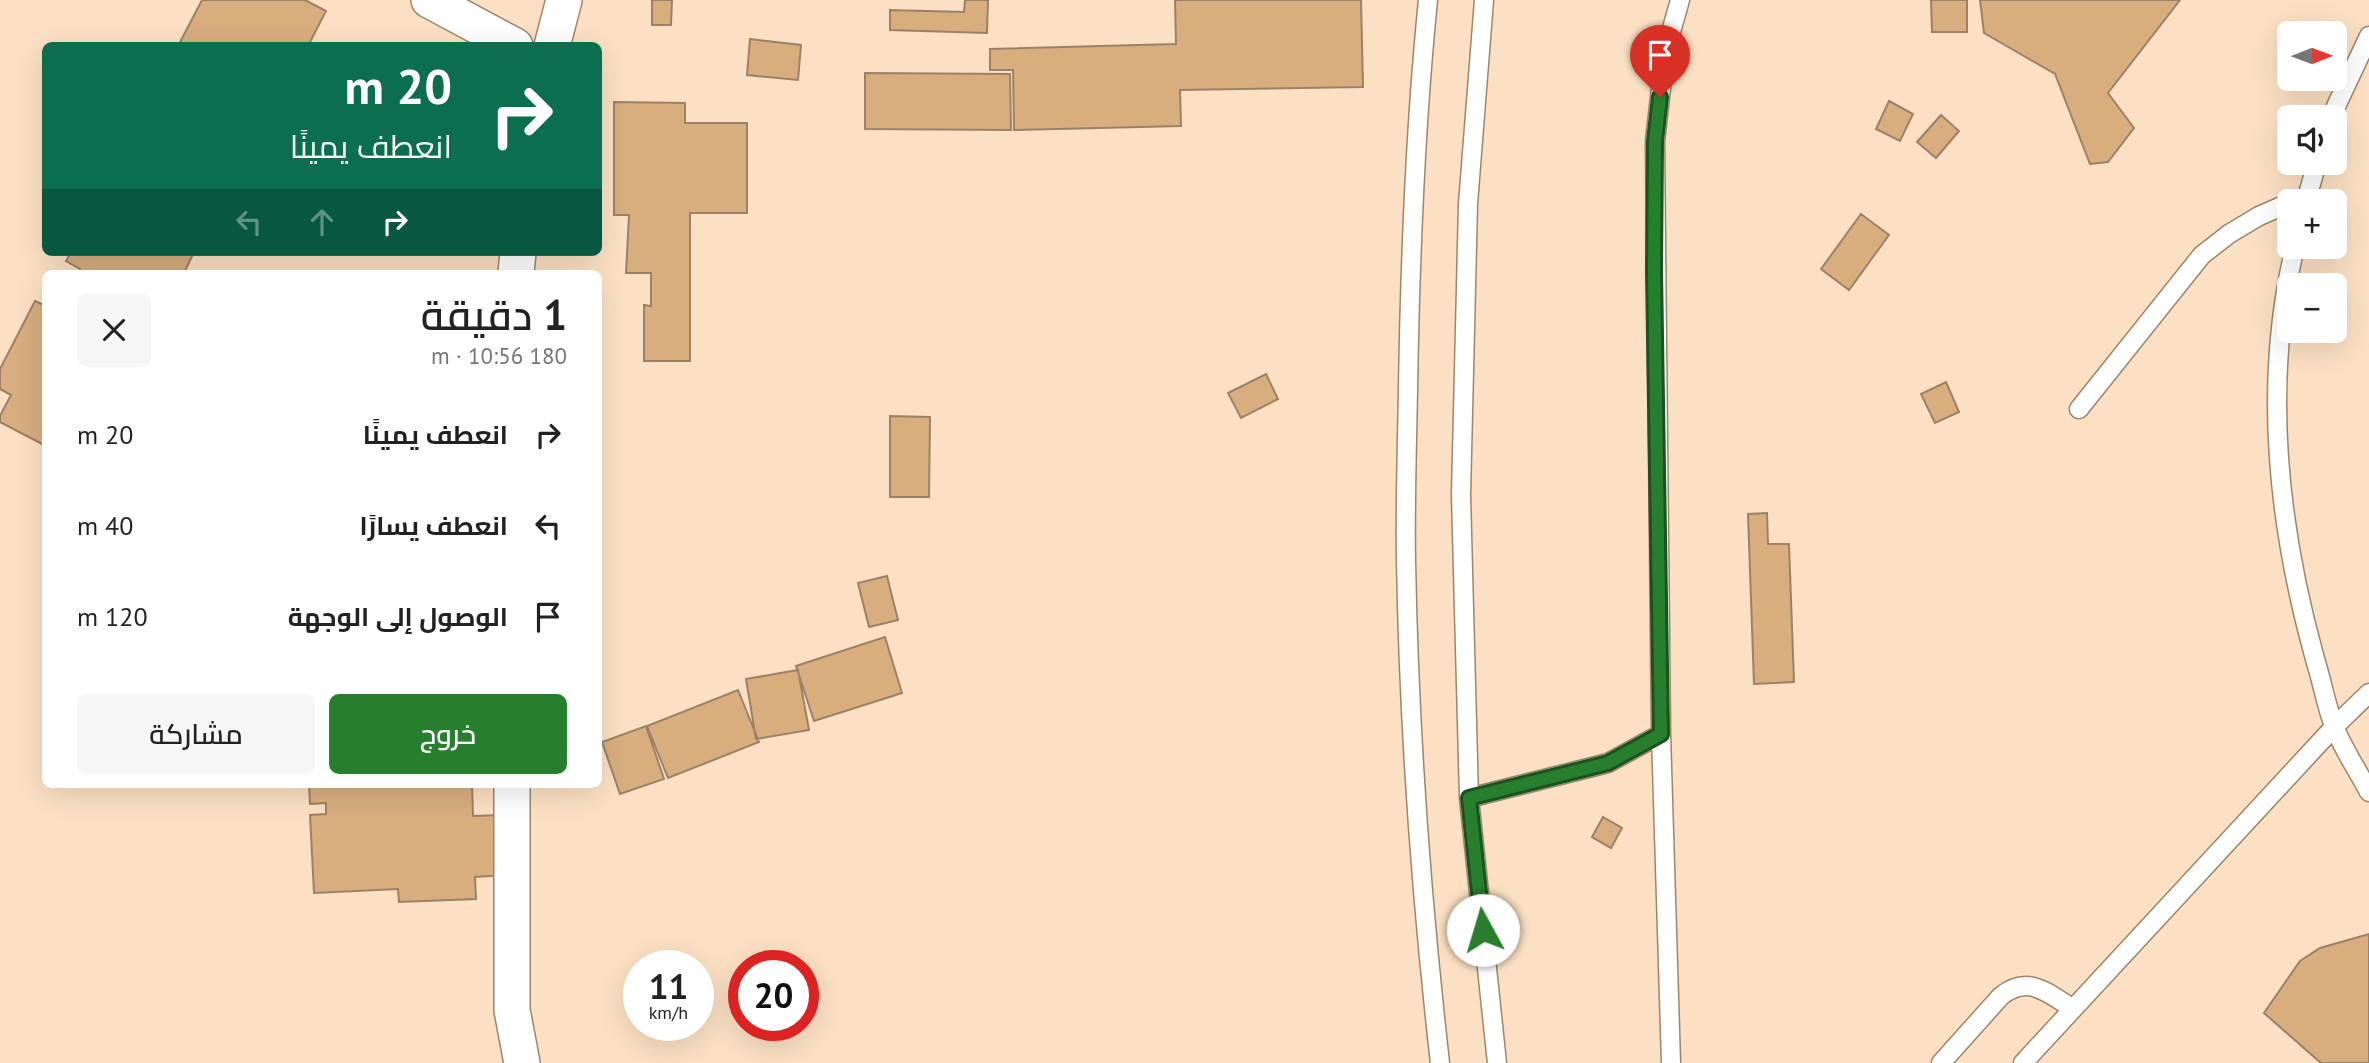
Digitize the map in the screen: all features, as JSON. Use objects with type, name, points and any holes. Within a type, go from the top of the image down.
[{"type":"street","points":[[429,0],[508,42]]},
{"type":"street","points":[[553,42],[564,0]]},
{"type":"street","points":[[512,788],[512,1010],[522,1063]]},
{"type":"lane","points":[[1428,0],[1410,287],[1406,559],[1422,890],[1440,1063]]},
{"type":"lane","points":[[1484,0],[1468,204],[1461,495],[1469,798],[1497,1063]]},
{"type":"lane","points":[[1671,1063],[1661,734],[1655,141],[1665,53],[1680,0]]},
{"type":"lane","points":[[2337,105],[2369,36]]},
{"type":"lane","points":[[2079,409],[2202,255],[2229,234],[2277,209]]},
{"type":"lane","points":[[2293,259],[2281,331],[2277,401],[2279,470],[2287,539],[2301,607],[2334,726],[2369,792]]},
{"type":"lane","points":[[2023,1063],[2334,726],[2369,693]]},
{"type":"lane","points":[[1469,798],[1608,763],[1661,734]]},
{"type":"lane","points":[[1941,1063],[2009,989],[2031,985],[2072,1008]]},
{"type":"building","points":[[202,0],[305,0],[326,11],[310,42],[180,42]]},
{"type":"building","points":[[652,0],[672,0],[671,25],[652,25]]},
{"type":"building","points":[[965,0],[988,0],[987,33],[890,30],[890,10],[964,12]]},
{"type":"building","points":[[1175,0],[1361,0],[1363,87],[1180,90],[1181,126],[1014,130],[1013,70],[990,70],[990,49],[1176,44]]},
{"type":"building","points":[[1931,0],[1967,0],[1967,32],[1932,32]]},
{"type":"building","points":[[1980,0],[2180,0],[2108,93],[2134,128],[2108,162],[2090,164],[2055,74],[1984,33]]},
{"type":"building","points":[[750,39],[801,45],[798,80],[747,75]]},
{"type":"building","points":[[865,73],[1010,74],[1011,130],[865,129]]},
{"type":"building","points":[[1889,101],[1913,114],[1900,141],[1876,129]]},
{"type":"building","points":[[614,102],[685,103],[685,123],[747,123],[747,213],[690,213],[690,361],[644,361],[644,305],[651,306],[651,273],[626,273],[629,215],[614,215]]},
{"type":"building","points":[[1941,115],[1959,131],[1936,158],[1917,142]]},
{"type":"building","points":[[1861,214],[1889,235],[1849,290],[1821,269]]},
{"type":"building","points":[[69,256],[192,256],[185,270],[80,270],[66,261]]},
{"type":"building","points":[[35,301],[42,304],[42,444],[0,422],[0,416],[11,395],[0,389],[0,369]]},
{"type":"building","points":[[1266,374],[1278,399],[1241,418],[1228,393]]},
{"type":"building","points":[[1946,382],[1959,412],[1935,423],[1921,394]]},
{"type":"building","points":[[890,416],[930,417],[929,497],[890,497]]},
{"type":"building","points":[[1767,513],[1768,544],[1789,544],[1794,682],[1754,684],[1748,514]]},
{"type":"building","points":[[887,576],[898,620],[869,627],[858,583]]},
{"type":"building","points":[[885,637],[902,693],[814,721],[796,666]]},
{"type":"building","points":[[798,670],[809,730],[756,739],[746,679]]},
{"type":"building","points":[[738,690],[759,742],[668,778],[647,726]]},
{"type":"building","points":[[646,726],[664,779],[620,794],[602,742]]},
{"type":"building","points":[[309,788],[472,788],[473,816],[502,815],[505,875],[475,877],[476,899],[399,902],[398,889],[314,893],[310,815],[326,814],[326,803],[310,804]]},
{"type":"building","points":[[1603,817],[1622,828],[1611,848],[1592,837]]},
{"type":"building","points":[[2369,934],[2369,1063],[2321,1063],[2264,1013],[2300,961],[2320,948]]},
{"type":"route","points":[[1483,930],[1469,798],[1608,763],[1661,734],[1654,270],[1655,141],[1660,97]]}]
